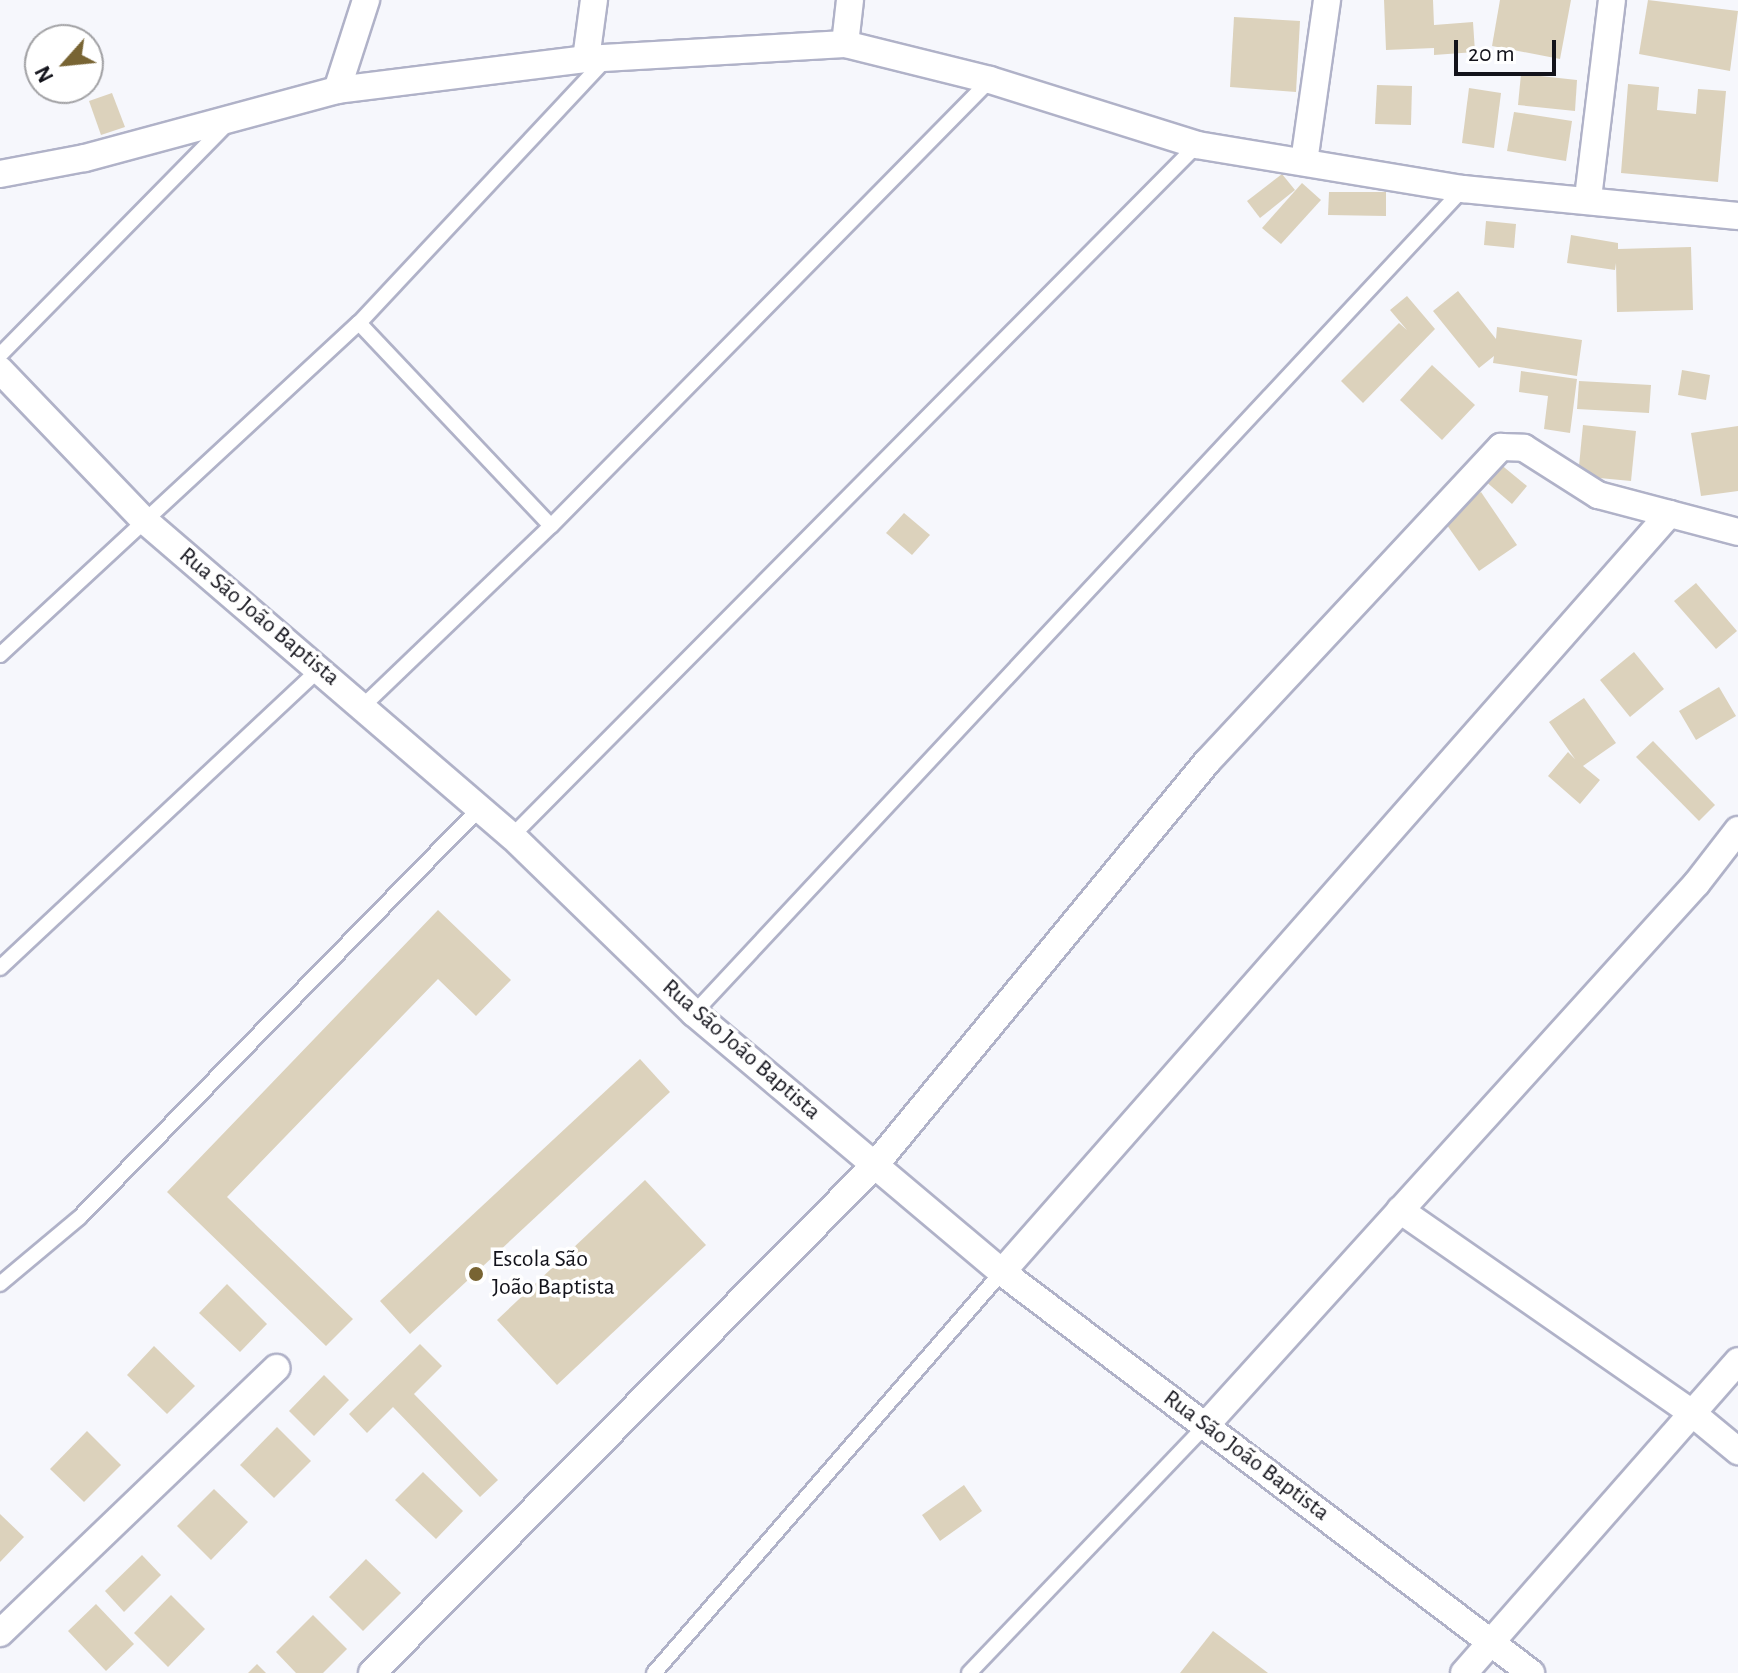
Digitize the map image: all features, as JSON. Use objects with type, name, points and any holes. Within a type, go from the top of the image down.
[{"type":"street","points":[[337,90],[366,0]]},
{"type":"street","points":[[594,0],[596,58]]},
{"type":"street","points":[[845,44],[850,0]]},
{"type":"street","points":[[1304,162],[1327,0]]},
{"type":"street","points":[[1588,198],[1612,0]]},
{"type":"street","points":[[0,174],[232,119],[337,90],[596,58],[845,44],[990,80],[1197,145],[1463,189],[1588,198],[1738,216]]},
{"type":"street","name":"Rua São João Baptista","points":[[0,370],[143,519],[512,836],[694,1013],[1002,1272],[1531,1673]]},
{"type":"street","points":[[372,1673],[875,1165],[1207,762],[1501,447],[1524,448],[1598,495],[1738,532]]},
{"type":"street","points":[[1002,1272],[1669,514]]},
{"type":"street","points":[[1206,1425],[1697,883],[1738,830]]},
{"type":"street","points":[[1400,1210],[1692,1413],[1738,1451]]},
{"type":"street","points":[[1464,1673],[1488,1642],[1738,1361]]},
{"type":"street","points":[[0,1633],[276,1368]]},
{"type":"lane","points":[[0,655],[143,519],[359,323],[596,58]]},
{"type":"lane","points":[[363,706],[551,526],[990,80]]},
{"type":"lane","points":[[0,355],[232,119]]},
{"type":"lane","points":[[512,836],[1197,145]]},
{"type":"lane","points":[[694,1013],[1463,189]]},
{"type":"lane","points":[[359,323],[551,526]]},
{"type":"lane","points":[[0,968],[320,669]]},
{"type":"lane","points":[[0,1284],[79,1218],[480,808]]},
{"type":"lane","points":[[654,1673],[1002,1272]]},
{"type":"lane","points":[[969,1673],[1206,1425]]},
{"type":"building","points":[[1384,0],[1433,0],[1434,25],[1473,22],[1475,52],[1434,55],[1434,48],[1386,50]]},
{"type":"building","points":[[1500,0],[1571,0],[1560,59],[1492,46]]},
{"type":"building","points":[[1648,0],[1738,11],[1730,71],[1639,54]]},
{"type":"building","points":[[1234,17],[1300,21],[1296,92],[1230,87]]},
{"type":"building","points":[[1521,74],[1577,80],[1575,111],[1518,105]]},
{"type":"building","points":[[1628,84],[1659,87],[1657,110],[1696,114],[1698,89],[1726,91],[1718,182],[1621,173]]},
{"type":"building","points":[[1377,85],[1412,86],[1411,125],[1375,124]]},
{"type":"building","points":[[1469,88],[1501,93],[1494,148],[1462,143]]},
{"type":"building","points":[[112,93],[125,127],[101,135],[90,104],[104,104],[104,96]]},
{"type":"building","points":[[1514,112],[1572,121],[1566,161],[1507,151]]},
{"type":"building","points":[[1282,174],[1295,190],[1260,218],[1247,201]]},
{"type":"building","points":[[1302,183],[1321,200],[1281,244],[1262,228]]},
{"type":"building","points":[[1329,192],[1386,192],[1386,216],[1328,215]]},
{"type":"building","points":[[1486,221],[1516,224],[1514,248],[1484,245]]},
{"type":"building","points":[[1571,235],[1618,243],[1618,249],[1691,247],[1693,310],[1617,312],[1616,263],[1615,270],[1567,263]]},
{"type":"building","points":[[1458,291],[1496,339],[1497,327],[1582,340],[1577,376],[1493,363],[1494,356],[1479,368],[1433,311]]},
{"type":"building","points":[[1407,296],[1435,329],[1363,403],[1341,381],[1399,323],[1407,330],[1390,310]]},
{"type":"building","points":[[1432,365],[1475,405],[1442,440],[1400,400]]},
{"type":"building","points":[[1682,370],[1710,375],[1706,400],[1678,395]]},
{"type":"building","points":[[1521,371],[1577,379],[1570,433],[1544,429],[1548,396],[1519,392]]},
{"type":"building","points":[[1579,381],[1651,385],[1649,413],[1577,409]]},
{"type":"building","points":[[1583,425],[1636,431],[1631,481],[1578,476]]},
{"type":"building","points":[[1738,426],[1738,491],[1701,496],[1691,433]]},
{"type":"building","points":[[1499,463],[1527,486],[1512,504],[1484,480]]},
{"type":"building","points":[[1481,492],[1517,545],[1479,571],[1442,518]]},
{"type":"building","points":[[904,513],[930,535],[912,555],[886,533]]},
{"type":"building","points":[[1696,583],[1737,631],[1716,649],[1674,601]]},
{"type":"building","points":[[1634,652],[1664,689],[1630,717],[1600,680]]},
{"type":"building","points":[[1719,687],[1736,716],[1696,740],[1679,711]]},
{"type":"building","points":[[1584,698],[1616,743],[1583,766],[1600,780],[1580,804],[1548,776],[1568,752],[1575,759],[1549,722]]},
{"type":"building","points":[[1653,741],[1715,805],[1699,821],[1636,757]]},
{"type":"building","points":[[438,910],[511,980],[476,1016],[438,979],[227,1197],[353,1319],[326,1346],[167,1192]]},
{"type":"building","points":[[640,1059],[670,1092],[410,1334],[380,1301]]},
{"type":"building","points":[[645,1180],[706,1245],[557,1385],[497,1320]]},
{"type":"building","points":[[227,1284],[267,1324],[240,1352],[199,1313]]},
{"type":"building","points":[[420,1344],[442,1366],[414,1394],[498,1480],[480,1497],[393,1407],[367,1433],[349,1414]]},
{"type":"building","points":[[154,1346],[195,1386],[167,1414],[127,1375]]},
{"type":"building","points":[[324,1375],[349,1400],[314,1436],[289,1411]]},
{"type":"building","points":[[277,1427],[311,1461],[274,1498],[240,1465]]},
{"type":"building","points":[[87,1431],[121,1465],[84,1502],[50,1469]]},
{"type":"building","points":[[423,1472],[463,1511],[436,1539],[395,1500]]},
{"type":"building","points":[[964,1485],[982,1511],[940,1541],[922,1515]]},
{"type":"building","points":[[214,1489],[248,1522],[211,1560],[177,1526]]},
{"type":"building","points":[[0,1514],[24,1537],[0,1562]]},
{"type":"building","points":[[142,1555],[161,1575],[124,1612],[105,1591]]},
{"type":"building","points":[[366,1559],[401,1593],[363,1631],[329,1597]]},
{"type":"building","points":[[171,1595],[205,1629],[168,1667],[134,1633]]},
{"type":"building","points":[[96,1604],[134,1644],[106,1671],[68,1631]]},
{"type":"building","points":[[313,1615],[347,1649],[323,1673],[296,1673],[276,1652]]},
{"type":"building","points":[[1213,1631],[1268,1673],[1180,1673]]},
{"type":"building","points":[[257,1664],[266,1673],[248,1673]]},
{"type":"place","name":"Escola São João Baptista","points":[[476,1274]]}]
